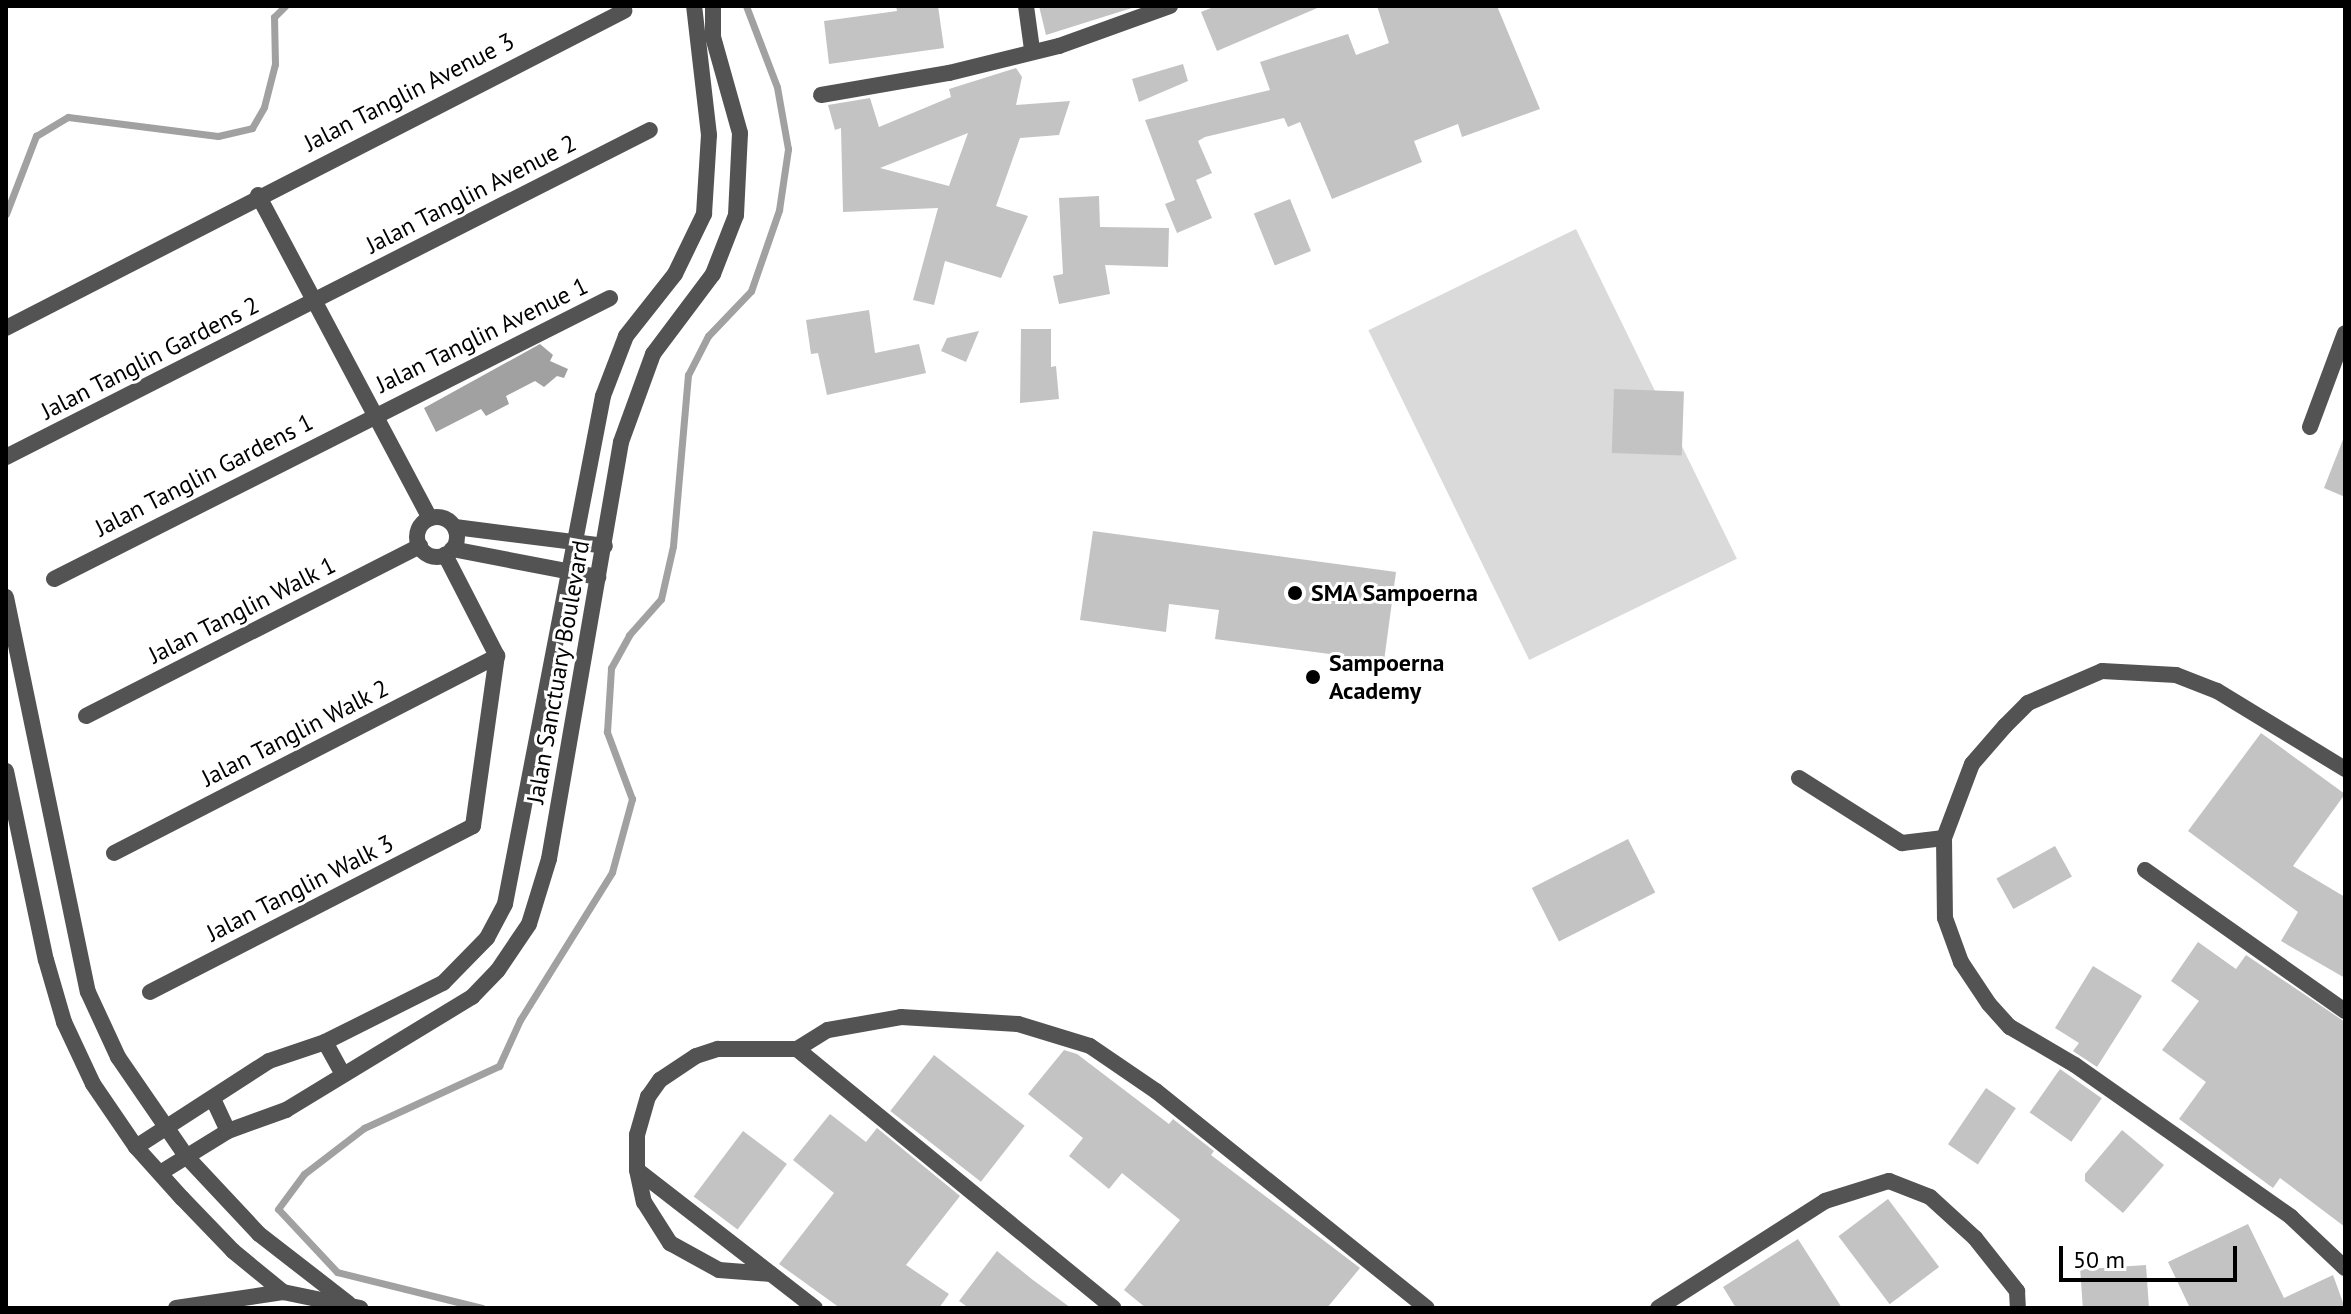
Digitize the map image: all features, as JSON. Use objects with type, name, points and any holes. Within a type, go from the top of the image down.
[{"type":"street","name":"Jalan Sanctuary Boulevard","points":[[136,1147],[269,1061],[325,1042],[443,983],[487,938],[505,904],[603,396],[626,336],[675,274],[704,214],[709,135],[694,6]]},
{"type":"street","name":"Jalan Sanctuary Boulevard","points":[[160,1173],[228,1131],[286,1110],[342,1073],[472,997],[498,970],[529,924],[547,871],[621,442],[653,354],[713,274],[736,215],[740,133],[713,37],[713,6]]},
{"type":"street","points":[[1026,6],[1032,49]]},
{"type":"street","points":[[821,95],[949,73],[1032,49],[1059,46],[1170,6]]},
{"type":"street","name":"Jalan Tanglin Avenue 3","points":[[6,328],[258,195],[624,11]]},
{"type":"street","name":"Jalan Tanglin Avenue 2","points":[[315,301],[650,130]]},
{"type":"street","points":[[258,195],[430,518]]},
{"type":"street","name":"Jalan Tanglin Avenue 1","points":[[375,415],[610,298]]},
{"type":"street","name":"Jalan Tanglin Gardens 2","points":[[6,457],[315,301]]},
{"type":"street","points":[[2310,427],[2345,333]]},
{"type":"street","name":"Jalan Tanglin Gardens 1","points":[[54,579],[375,415]]},
{"type":"street","points":[[598,577],[449,552],[429,555],[420,546],[419,528],[430,518],[446,518],[455,527],[605,546]]},
{"type":"street","points":[[455,527],[449,552],[497,656]]},
{"type":"street","name":"Jalan Tanglin Walk 1","points":[[86,716],[420,546]]},
{"type":"street","points":[[6,597],[88,992],[118,1057],[186,1156],[259,1234],[354,1306]]},
{"type":"street","name":"Jalan Tanglin Walk 3","points":[[150,992],[473,826],[497,656]]},
{"type":"street","name":"Jalan Tanglin Walk 2","points":[[114,853],[497,656]]},
{"type":"street","points":[[2345,769],[2217,691],[2176,675],[2102,671],[2028,703],[2005,726],[1960,786],[1944,838],[1945,918],[1961,962],[1999,1016],[2291,1217],[2345,1268]]},
{"type":"street","points":[[6,771],[64,1022],[93,1084],[136,1147],[233,1251],[283,1292]]},
{"type":"street","points":[[1799,778],[1902,843],[1944,838]]},
{"type":"street","points":[[2145,870],[2345,1011]]},
{"type":"street","points":[[771,1274],[719,1270],[670,1243],[644,1202],[637,1170],[642,1115],[660,1080],[696,1056],[718,1049],[797,1049],[828,1030],[901,1017],[1018,1024],[1090,1046],[1156,1091],[1427,1308]]},
{"type":"street","points":[[325,1042],[342,1073]]},
{"type":"street","points":[[797,1049],[1114,1308]]},
{"type":"street","points":[[213,1099],[228,1131]]},
{"type":"street","points":[[637,1170],[815,1308]]},
{"type":"street","points":[[1658,1308],[1825,1201],[1889,1181],[1930,1197],[1975,1238],[2017,1291],[2018,1308]]},
{"type":"street","points":[[176,1308],[283,1292],[354,1306]]},
{"type":"shaded area","points":[[1576,229],[1737,559],[1529,660],[1368,330]]},
{"type":"shaded area","points":[[540,344],[553,355],[550,361],[568,369],[564,378],[557,376],[544,387],[535,381],[506,396],[509,404],[486,416],[481,409],[436,432],[424,408]]},
{"type":"building","points":[[896,6],[938,6],[944,48],[829,64],[824,21],[897,11]]},
{"type":"building","points":[[1039,6],[1135,6],[1135,7],[1046,35]]},
{"type":"building","points":[[1216,6],[1322,6],[1217,51],[1201,12]]},
{"type":"building","points":[[1377,6],[1497,6],[1540,109],[1462,137],[1458,124],[1414,141],[1422,162],[1332,199],[1300,122],[1288,127],[1284,118],[1205,137],[1198,141],[1212,173],[1196,180],[1212,218],[1177,233],[1165,204],[1175,200],[1145,120],[1270,90],[1260,62],[1348,34],[1356,55],[1389,43]]},
{"type":"building","points":[[1183,64],[1188,81],[1139,102],[1132,79]]},
{"type":"building","points":[[1016,68],[1022,77],[1016,105],[1070,101],[1059,135],[1020,138],[996,206],[1028,216],[1001,278],[945,261],[934,305],[913,300],[938,208],[843,212],[841,128],[835,130],[828,105],[870,98],[879,127],[951,97],[949,89]],"holes":[[[968,133],[949,186],[880,168]]]},
{"type":"building","points":[[1099,196],[1100,227],[1169,228],[1168,267],[1105,265],[1110,294],[1059,304],[1053,276],[1063,274],[1059,198]]},
{"type":"building","points":[[1290,199],[1311,251],[1275,266],[1254,214]]},
{"type":"building","points":[[869,310],[875,353],[919,344],[926,373],[827,395],[818,353],[811,354],[806,320]]},
{"type":"building","points":[[1021,329],[1051,329],[1051,367],[1056,366],[1059,399],[1020,403]]},
{"type":"building","points":[[979,331],[966,362],[941,351],[947,338]]},
{"type":"building","points":[[1614,389],[1684,391],[1682,455],[1612,453]]},
{"type":"building","points":[[2345,437],[2345,497],[2324,488]]},
{"type":"building","points":[[1093,531],[1396,572],[1384,661],[1215,639],[1219,610],[1169,604],[1166,632],[1080,620]]},
{"type":"building","points":[[2261,733],[2345,794],[2293,866],[2345,897],[2345,978],[2281,941],[2298,912],[2188,831]]},
{"type":"building","points":[[1628,839],[1655,892],[1559,941],[1532,888]]},
{"type":"building","points":[[2055,846],[2072,877],[2013,909],[1996,878]]},
{"type":"building","points":[[2198,942],[2236,969],[2246,955],[2345,1022],[2345,1227],[2280,1178],[2273,1188],[2179,1119],[2206,1082],[2162,1050],[2199,1001],[2171,981]]},
{"type":"building","points":[[2093,966],[2142,996],[2097,1067],[2073,1051],[2079,1043],[2055,1028]]},
{"type":"building","points":[[1064,1050],[1077,1054],[1169,1124],[1173,1119],[1214,1151],[1211,1155],[1360,1268],[1327,1308],[1146,1308],[1124,1290],[1180,1220],[1122,1173],[1109,1189],[1069,1156],[1083,1138],[1028,1094]]},
{"type":"building","points":[[934,1055],[1025,1126],[981,1182],[890,1111]]},
{"type":"building","points":[[2060,1069],[2102,1098],[2071,1142],[2030,1112]]},
{"type":"building","points":[[1986,1088],[2016,1108],[1978,1165],[1948,1144]]},
{"type":"building","points":[[830,1114],[866,1142],[877,1128],[960,1196],[906,1265],[949,1294],[939,1308],[840,1308],[779,1264],[834,1193],[793,1160]]},
{"type":"building","points":[[2122,1130],[2164,1165],[2123,1213],[2085,1181],[2085,1174]]},
{"type":"building","points":[[743,1131],[787,1164],[738,1230],[694,1196]]},
{"type":"building","points":[[1888,1199],[1939,1267],[1890,1304],[1838,1236]]},
{"type":"building","points":[[2248,1224],[2284,1298],[2333,1275],[2345,1308],[2190,1308],[2168,1262]]},
{"type":"building","points":[[1798,1239],[1842,1308],[1736,1308],[1723,1287]]},
{"type":"building","points":[[997,1251],[1071,1308],[969,1308],[959,1301]]},
{"type":"building","points":[[2146,1265],[2149,1308],[2083,1308],[2080,1270]]},
{"type":"waterway","points":[[6,214],[36,136],[68,117],[218,136],[252,128],[264,107],[275,64],[274,17],[285,6]]},
{"type":"waterway","points":[[482,1308],[337,1272],[278,1209],[304,1174],[364,1128],[499,1066],[520,1020],[612,872],[632,799],[607,732],[611,668],[629,635],[661,599],[673,546],[688,375],[708,336],[751,291],[779,210],[788,149],[777,87],[746,6]]},
{"type":"place","name":"SMA Sampoerna","points":[[1295,593]]},
{"type":"place","name":"Sampoerna Academy","points":[[1313,677]]}]
